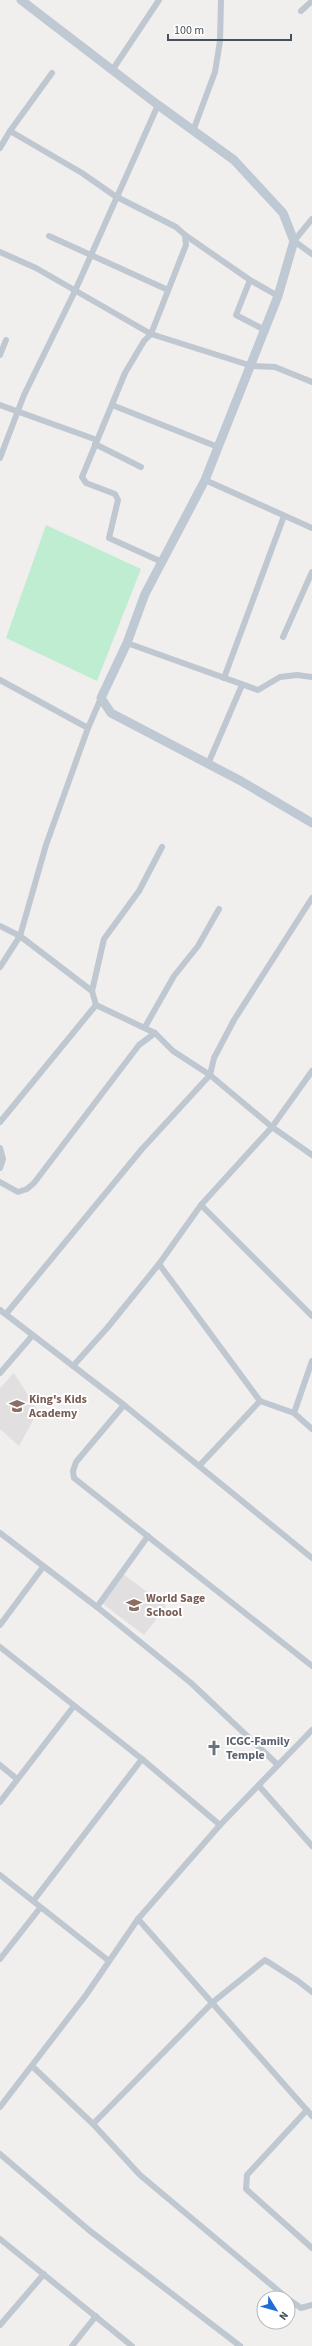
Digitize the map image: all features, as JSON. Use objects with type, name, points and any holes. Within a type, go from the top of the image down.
[{"type":"street","points":[[21,0],[158,105],[234,160],[283,213],[294,241],[312,254]]},
{"type":"street","points":[[112,69],[159,0]]},
{"type":"street","points":[[193,131],[215,72],[220,41],[221,0]]},
{"type":"street","points":[[301,11],[312,1]]},
{"type":"street","points":[[0,148],[10,131],[52,74]]},
{"type":"street","points":[[0,458],[17,411],[75,291],[115,196],[158,105]]},
{"type":"street","points":[[10,131],[82,173],[115,196],[176,226],[185,235],[250,280],[278,296]]},
{"type":"street","points":[[0,967],[20,936],[46,845],[88,728],[126,643],[145,594],[205,480],[252,366],[278,296],[294,241],[312,219]]},
{"type":"street","points":[[162,562],[109,538],[118,500],[116,494],[86,483],[82,477],[125,373],[144,341],[151,334],[186,245],[185,235]]},
{"type":"street","points":[[49,236],[168,290]]},
{"type":"street","points":[[0,252],[36,268],[151,334],[252,366],[275,367],[312,382]]},
{"type":"street","points":[[250,280],[236,315],[265,330]]},
{"type":"street","points":[[0,355],[6,340]]},
{"type":"street","points":[[0,405],[96,442],[141,467]]},
{"type":"street","points":[[112,405],[218,447]]},
{"type":"street","points":[[205,480],[312,528]]},
{"type":"street","points":[[224,678],[284,516]]},
{"type":"street","points":[[283,637],[312,572]]},
{"type":"street","points":[[126,643],[258,690],[280,677],[297,675],[312,678]]},
{"type":"street","points":[[0,680],[88,728]]},
{"type":"street","points":[[208,764],[242,685]]},
{"type":"street","points":[[101,698],[111,713],[208,764],[312,822]]},
{"type":"street","points":[[162,847],[139,891],[104,939],[92,991],[96,1005],[155,1033],[173,1051],[210,1075],[272,1127],[312,1155]]},
{"type":"street","points":[[6,1314],[142,1149],[210,1075],[214,1058],[234,1020],[312,898]]},
{"type":"street","points":[[145,1027],[174,976],[198,946],[219,909]]},
{"type":"street","points":[[0,926],[20,936],[92,991]]},
{"type":"street","points":[[0,1122],[96,1005]]},
{"type":"street","points":[[0,1182],[18,1192],[27,1190],[34,1183],[139,1045],[155,1033]]},
{"type":"street","points":[[73,1366],[108,1328],[160,1264],[201,1205],[272,1127],[312,1071]]},
{"type":"street","points":[[0,1148],[3,1160],[0,1168]]},
{"type":"street","points":[[201,1205],[312,1316]]},
{"type":"street","points":[[160,1264],[260,1401],[294,1413],[312,1429]]},
{"type":"street","points":[[0,1310],[200,1465],[220,1485],[312,1558]]},
{"type":"street","points":[[0,1373],[32,1336]]},
{"type":"street","points":[[294,1413],[312,1361]]},
{"type":"street","points":[[200,1465],[260,1401]]},
{"type":"street","points":[[124,1405],[76,1462],[73,1471],[74,1478],[312,1666]]},
{"type":"street","points":[[0,1533],[43,1567],[97,1606],[191,1683],[278,1765]]},
{"type":"street","points":[[97,1606],[148,1536]]},
{"type":"street","points":[[0,1625],[43,1567]]},
{"type":"street","points":[[0,1648],[142,1759],[220,1825]]},
{"type":"street","points":[[0,1802],[74,1706]]},
{"type":"street","points":[[0,2107],[86,1995],[138,1919],[220,1825],[312,1730]]},
{"type":"street","points":[[34,1900],[142,1759]]},
{"type":"street","points":[[0,1765],[17,1779]]},
{"type":"street","points":[[259,1786],[312,1846]]},
{"type":"street","points":[[0,1875],[34,1900],[40,1908],[109,1961]]},
{"type":"street","points":[[0,1959],[40,1908]]},
{"type":"street","points":[[138,1919],[214,2002],[312,2116]]},
{"type":"street","points":[[94,2124],[214,2002],[265,1960],[298,1981],[312,1992]]},
{"type":"street","points":[[32,2066],[94,2124],[140,2175],[278,2290]]},
{"type":"street","points":[[307,2110],[247,2175],[245,2182],[246,2189],[312,2248]]},
{"type":"street","points":[[0,2154],[90,2231],[240,2346]]},
{"type":"street","points":[[0,2240],[132,2346]]},
{"type":"street","points":[[0,2325],[44,2274]]},
{"type":"street","points":[[296,2304],[301,2308],[312,2305]]},
{"type":"street","points":[[72,2346],[96,2316]]},
{"type":"shaded area","name":"King's Kids Academy","points":[[14,1373],[38,1411],[19,1446],[0,1429],[0,1388]]},
{"type":"shaded area","name":"World Sage School","points":[[123,1574],[166,1606],[144,1635],[102,1603]]},
{"type":"green space","points":[[46,525],[141,569],[97,681],[6,638]]},
{"type":"place","name":"King's Kids Academy","points":[[17,1406]]},
{"type":"place","name":"World Sage School","points":[[134,1605]]},
{"type":"place","name":"ICGC-Family Temple","points":[[214,1748]]}]
